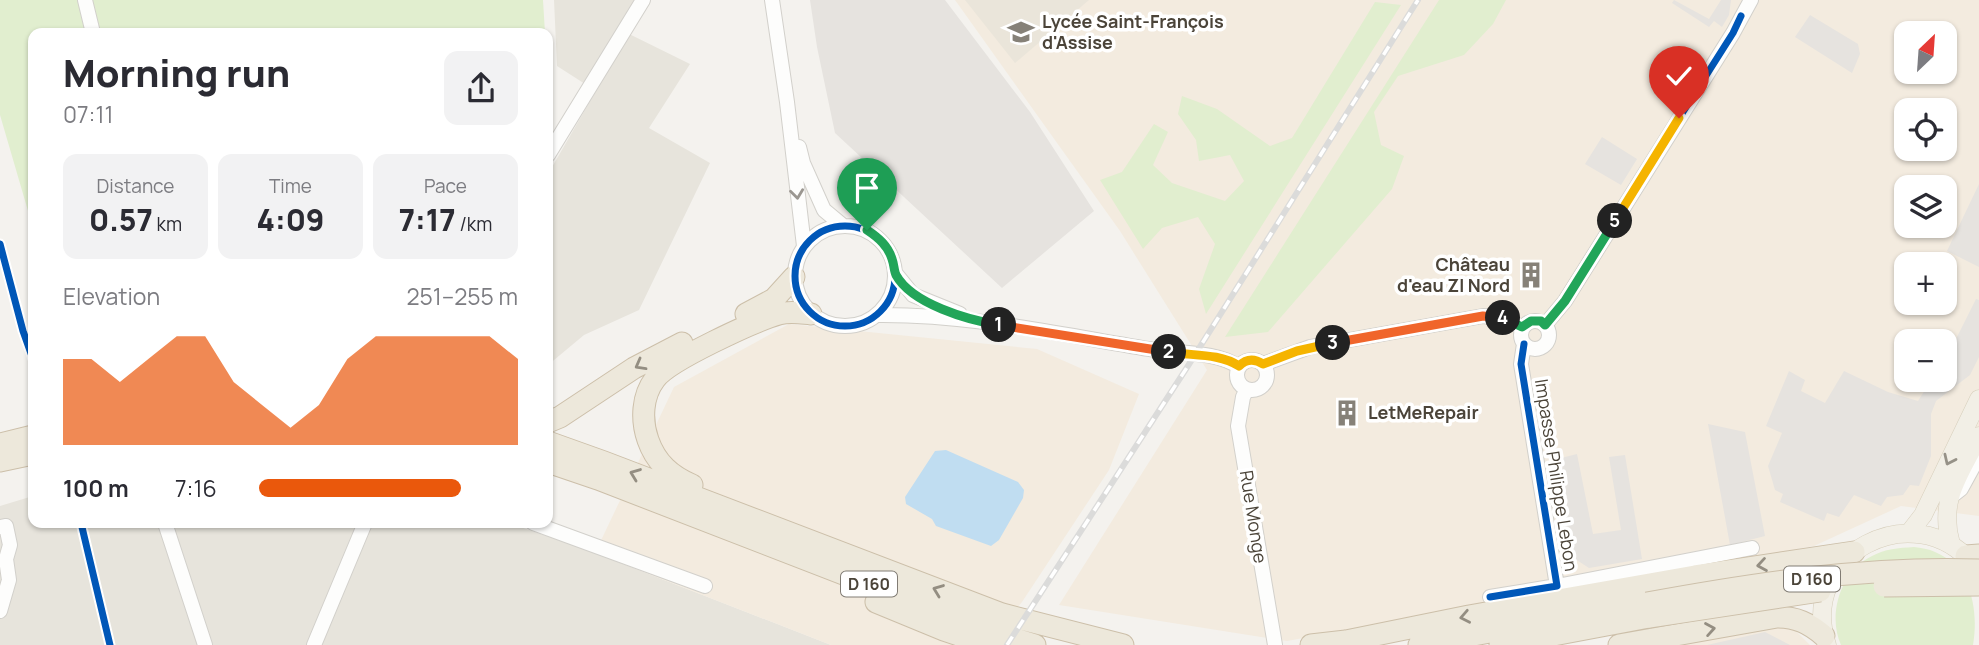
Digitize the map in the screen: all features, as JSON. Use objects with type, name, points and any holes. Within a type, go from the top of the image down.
[{"type":"highway","points":[[553,420],[634,368],[762,307],[774,299],[794,277]]},
{"type":"highway","points":[[811,314],[794,312],[769,318],[676,360],[654,380],[643,411],[644,430],[651,449],[673,477],[704,491],[727,540],[944,630],[988,645]]},
{"type":"highway","points":[[0,444],[28,437]]},
{"type":"highway","name":"D 160","points":[[553,445],[996,633],[1035,645]]},
{"type":"highway","points":[[0,461],[28,455]]},
{"type":"highway","name":"D 160","points":[[553,464],[713,513],[1002,614],[1123,645]]},
{"type":"highway","points":[[1311,645],[1346,641],[1695,576],[1854,552]]},
{"type":"highway","name":"D 160","points":[[1500,645],[1755,584],[1907,570],[1971,559]]},
{"type":"highway","name":"D 160","points":[[1419,645],[1648,610],[1847,587],[1979,585]]},
{"type":"highway","name":"D 160","points":[[1619,645],[1777,617],[1790,617],[1805,622],[1825,640]]},
{"type":"highway","points":[[944,630],[969,645]]},
{"type":"main road","points":[[1909,533],[1923,515],[1979,399]]},
{"type":"main road","points":[[1971,559],[1945,521],[1948,499],[1979,436]]},
{"type":"main road","points":[[1825,640],[1822,617],[1824,598],[1831,581],[1840,565],[1854,552],[1878,538],[1909,533],[1938,538],[1971,559]]},
{"type":"street","points":[[85,0],[92,28]]},
{"type":"street","points":[[553,147],[643,0]]},
{"type":"street","points":[[772,0],[804,246]]},
{"type":"street","points":[[1741,0],[1741,16]]},
{"type":"street","points":[[1545,325],[1565,301],[1751,0]]},
{"type":"street","points":[[787,102],[811,183],[824,210],[842,225]]},
{"type":"street","points":[[842,225],[855,226],[878,237],[892,257],[896,274],[891,297],[877,315],[855,326],[824,322],[811,314],[796,290],[794,277],[796,260],[814,235],[842,225]]},
{"type":"street","points":[[896,274],[913,295],[938,307],[988,323]]},
{"type":"street","points":[[877,315],[907,315],[988,323],[1216,358],[1239,366]]},
{"type":"street","points":[[1239,366],[1250,360],[1263,364],[1310,347],[1483,316],[1501,318],[1522,327]]},
{"type":"street","points":[[1531,321],[1541,321],[1545,325],[1549,332],[1548,340],[1539,348],[1530,348],[1524,344],[1520,334],[1522,327],[1531,321]]},
{"type":"street","name":"Impasse Philippe Lebon","points":[[1524,344],[1521,365],[1558,586]]},
{"type":"street","name":"Impasse Philippe Lebon","points":[[1524,376],[1539,348]]},
{"type":"street","points":[[1239,366],[1237,380],[1247,389],[1257,389],[1264,383],[1267,373],[1263,364]]},
{"type":"street","name":"Rue Monge","points":[[1247,389],[1238,426],[1275,641]]},
{"type":"street","points":[[1948,499],[1961,489],[1979,456]]},
{"type":"street","points":[[0,527],[6,526],[10,545],[3,560],[9,580],[0,611]]},
{"type":"street","points":[[167,528],[205,645]]},
{"type":"street","points":[[314,645],[363,528]]},
{"type":"street","points":[[547,528],[705,586]]},
{"type":"street","name":"Impasse Philippe Lebon","points":[[1490,597],[1752,548]]},
{"type":"shaded area","points":[[554,0],[635,0],[619,29],[690,64],[649,128],[710,163],[639,310],[584,335],[553,361],[553,165],[596,91],[557,66]]},
{"type":"shaded area","points":[[810,0],[945,0],[1030,112],[1094,211],[1002,288],[835,133]]},
{"type":"shaded area","points":[[955,0],[1979,0],[1979,516],[1901,506],[1814,546],[1287,641],[1059,605],[1207,370],[1120,231]]},
{"type":"shaded area","name":"Lycée Saint-François d'Assise","points":[[965,0],[1089,0],[1015,63]]},
{"type":"shaded area","points":[[1674,0],[1709,19],[1721,0],[1731,0],[1729,15],[1722,27],[1714,21],[1709,27],[1672,3]]},
{"type":"shaded area","points":[[1810,15],[1858,44],[1860,54],[1852,73],[1795,37]]},
{"type":"shaded area","points":[[1602,137],[1637,159],[1621,185],[1585,164]]},
{"type":"shaded area","points":[[1979,184],[1979,267],[1957,256],[1957,252],[1947,251],[1953,238],[1957,238],[1957,230]]},
{"type":"shaded area","points":[[1976,299],[1979,300],[1979,357],[1970,375],[1957,385],[1957,337]]},
{"type":"shaded area","points":[[789,324],[1037,349],[1139,394],[1109,470],[1022,602],[985,645],[831,645],[595,553],[674,387]]},
{"type":"shaded area","points":[[1789,371],[1805,380],[1801,391],[1825,403],[1844,371],[1888,392],[1918,401],[1924,392],[1948,392],[1936,401],[1931,414],[1931,456],[1919,486],[1910,485],[1903,495],[1887,497],[1881,506],[1854,495],[1839,517],[1827,513],[1824,521],[1780,502],[1783,494],[1775,490],[1768,466],[1782,433],[1766,426]]},
{"type":"shaded area","points":[[1708,424],[1745,432],[1765,536],[1730,545]]},
{"type":"shaded area","points":[[1577,454],[1593,534],[1621,530],[1609,457],[1625,455],[1642,559],[1589,568],[1569,555],[1553,460]]},
{"type":"shaded area","points":[[28,498],[28,528],[523,528],[595,553],[831,645],[0,645],[0,506]]},
{"type":"shaded area","points":[[1767,627],[1793,628],[1810,645],[1668,645]]},
{"type":"shaded area","points":[[1765,632],[1790,645],[1707,645]]},
{"type":"green space","points":[[0,0],[543,0],[545,28],[28,28],[28,211],[0,115]]},
{"type":"green space","points":[[1439,0],[1506,0],[1493,24],[1464,55],[1398,76],[1374,112],[1381,145],[1404,156],[1392,189],[1268,332],[1225,337]]},
{"type":"green space","points":[[1375,2],[1401,5],[1206,314],[1199,289],[1215,244],[1198,217],[1162,228],[1143,249],[1100,180],[1122,172],[1154,124],[1168,132],[1153,165],[1172,183],[1225,201],[1244,181],[1230,155],[1199,161],[1196,140],[1178,114],[1182,96],[1217,109],[1270,146],[1292,138]]},
{"type":"green space","points":[[1914,547],[1933,551],[1947,559],[1964,579],[1970,591],[1975,618],[1973,645],[1841,645],[1837,633],[1836,607],[1852,572],[1877,554],[1892,549]]},
{"type":"water","points":[[946,450],[1018,482],[1024,490],[1023,498],[999,540],[991,546],[936,526],[932,519],[906,504],[905,497],[935,451]]},
{"type":"railway","points":[[1007,645],[1186,369],[1418,0]]},
{"type":"cycle path","points":[[1558,309],[1733,33],[1741,16]]},
{"type":"cycle path","points":[[845,226],[864,229],[881,240],[892,257],[895,276],[892,295],[881,312],[864,323],[845,326],[826,323],[809,312],[798,295],[795,276],[798,257],[809,240],[826,229],[845,226]]},
{"type":"cycle path","points":[[0,244],[28,345]]},
{"type":"cycle path","points":[[1263,364],[1310,347],[1483,316],[1501,318],[1522,327]]},
{"type":"cycle path","points":[[988,323],[1165,352],[1213,357],[1239,367]]},
{"type":"cycle path","points":[[1490,597],[1557,586],[1521,364],[1524,344]]},
{"type":"cycle path","points":[[82,528],[110,645]]},
{"type":"place","name":"Lycée Saint-François d'Assise","points":[[1021,32]]},
{"type":"place","name":"Château d'eau ZI Nord","points":[[1531,275]]},
{"type":"place","name":"LetMeRepair","points":[[1347,413]]},
{"type":"route","points":[[867,230],[886,246],[896,274],[913,295],[938,307],[988,323],[1216,358],[1239,366],[1250,360],[1263,364],[1310,347],[1483,316],[1501,318],[1522,327],[1536,320],[1545,325],[1565,301],[1679,118]]}]
